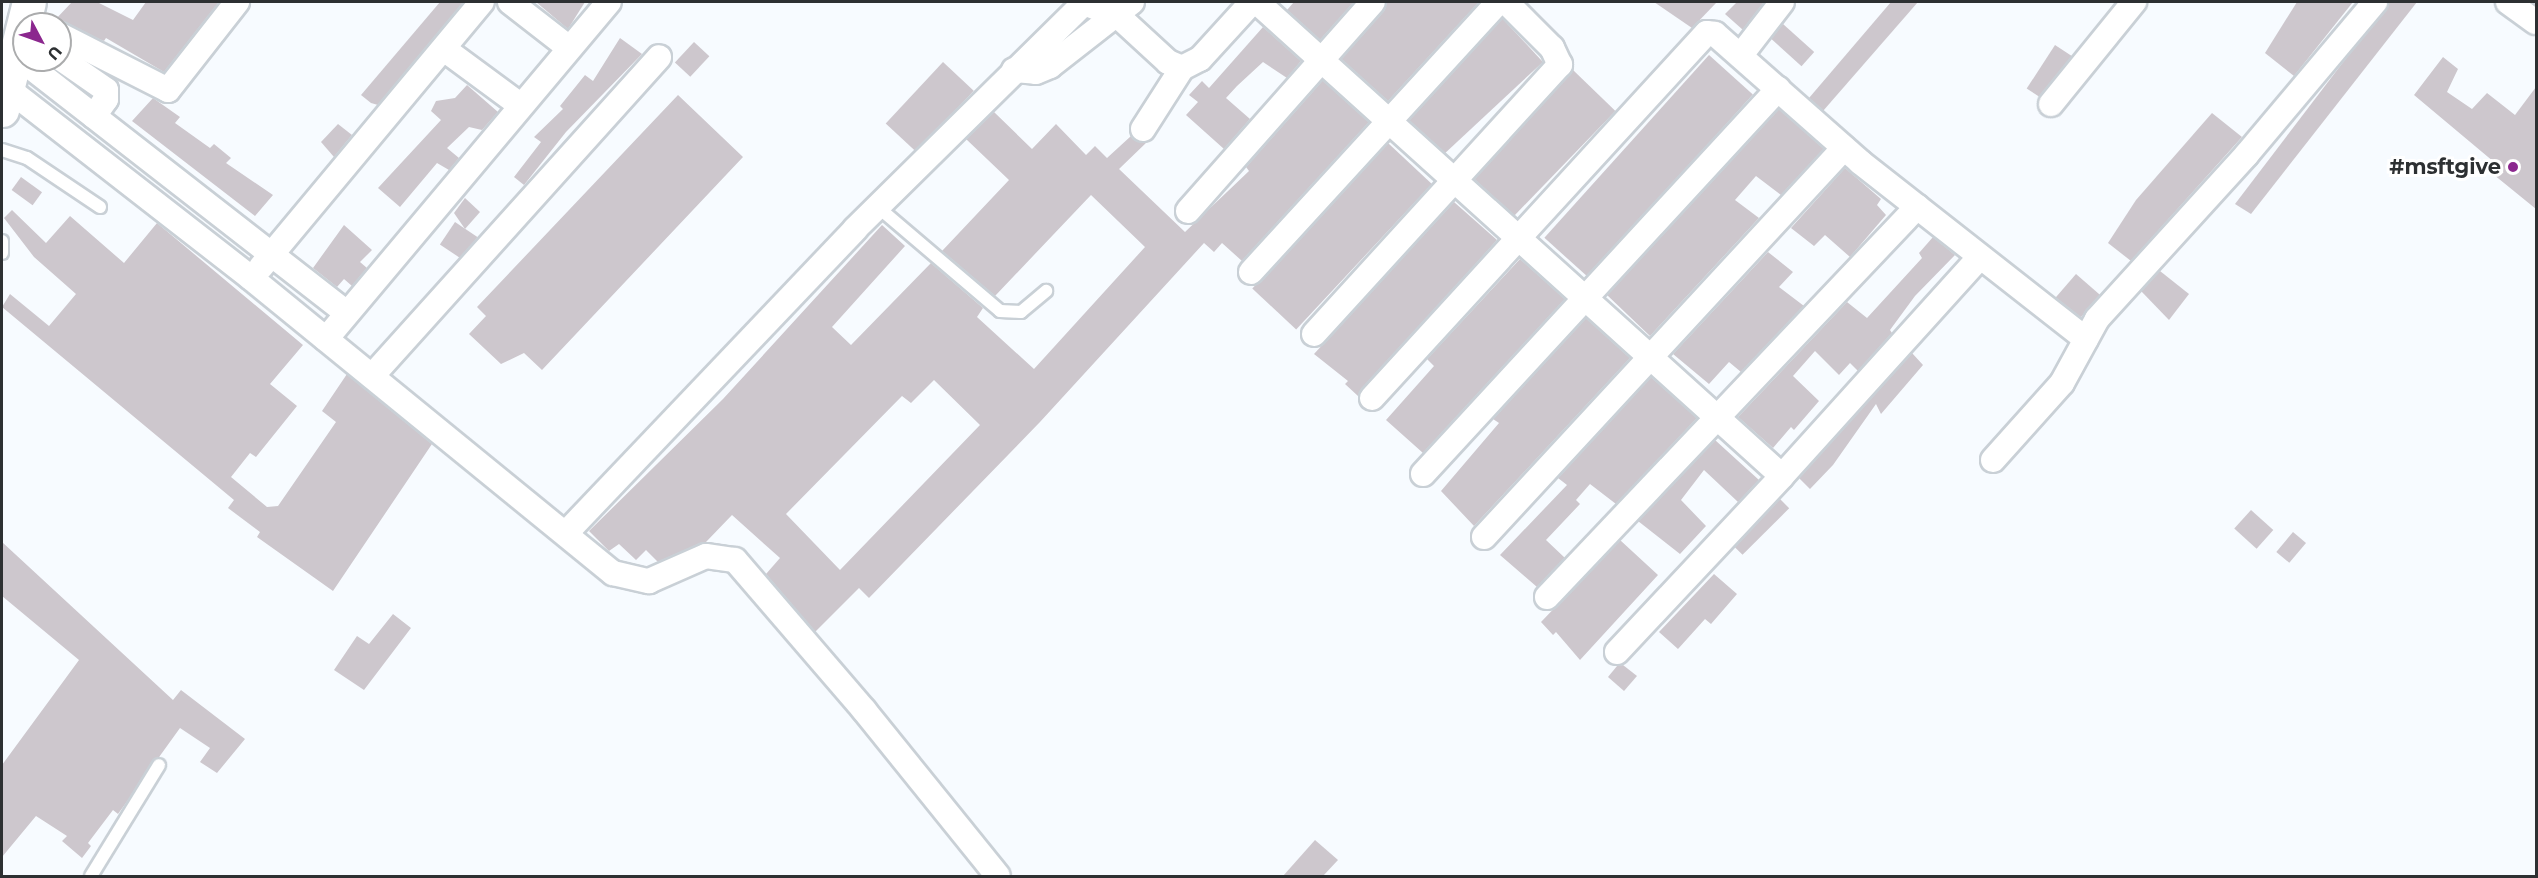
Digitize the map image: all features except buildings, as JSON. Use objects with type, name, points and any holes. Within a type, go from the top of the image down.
[{"type":"highway","points":[[4,99],[12,72]]},
{"type":"street","points":[[72,41],[168,90],[237,2]]},
{"type":"street","points":[[251,278],[482,2]]},
{"type":"street","points":[[510,2],[569,48]]},
{"type":"street","points":[[326,339],[520,105],[609,2]]},
{"type":"street","points":[[566,533],[879,208],[1084,2],[1125,9],[1168,62],[1182,68]]},
{"type":"street","points":[[1143,129],[1182,68],[1200,59],[1255,2],[1389,120],[1782,476]]},
{"type":"street","points":[[1188,211],[1373,2]]},
{"type":"street","points":[[1251,272],[1498,2]]},
{"type":"street","points":[[1314,333],[1560,65],[1556,52],[1506,2]]},
{"type":"street","points":[[1741,55],[1782,2]]},
{"type":"street","points":[[2051,105],[2134,2]]},
{"type":"street","points":[[1993,460],[2062,383],[2097,319],[2239,163],[2375,2]]},
{"type":"street","points":[[2508,2],[2536,22]]},
{"type":"street","points":[[1014,70],[1036,72],[1050,66],[1125,9]]},
{"type":"street","points":[[1372,398],[1707,33],[1715,34],[1844,148],[2086,339]]},
{"type":"street","points":[[444,49],[520,105]]},
{"type":"street","points":[[372,376],[659,57]]},
{"type":"street","points":[[72,66],[106,90],[106,99],[94,116]]},
{"type":"street","points":[[60,72],[94,116],[347,313]]},
{"type":"street","points":[[1423,474],[1778,89]]},
{"type":"street","points":[[4,99],[251,278],[566,533],[628,579],[649,580],[706,556],[735,560],[998,876]]},
{"type":"street","points":[[1484,537],[1844,148]]},
{"type":"street","points":[[1547,597],[1716,416],[1917,207]]},
{"type":"street","points":[[1617,652],[1782,476],[1980,257]]},
{"type":"lane","points":[[2,150],[27,159],[100,207]]},
{"type":"lane","points":[[879,208],[1000,311],[1021,312],[1046,291]]},
{"type":"lane","points":[[2,241],[2,254]]},
{"type":"lane","points":[[91,876],[159,765]]},
{"type":"place","name":"#msftgive","points":[[2513,167]]}]
